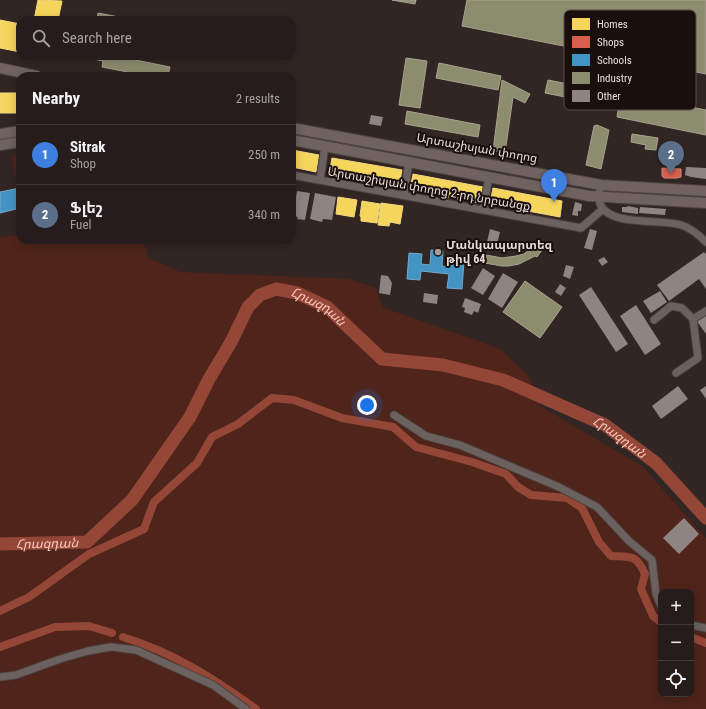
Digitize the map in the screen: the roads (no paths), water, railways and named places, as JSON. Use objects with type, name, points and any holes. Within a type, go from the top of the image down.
[{"type":"main road","points":[[0,68],[19,72]]},
{"type":"main road","points":[[0,71],[16,74]]},
{"type":"main road","name":"Արտաշիսյան փողոց","points":[[296,129],[601,185],[706,191]]},
{"type":"main road","points":[[0,134],[16,132]]},
{"type":"main road","points":[[296,141],[599,197],[706,203]]},
{"type":"main road","points":[[0,145],[16,143]]},
{"type":"street","points":[[320,180],[325,146]]},
{"type":"street","points":[[404,195],[408,162]]},
{"type":"street","name":"Արտաշիսյան փողոց 2-րդ նրբանցք","points":[[296,176],[581,228],[603,209]]},
{"type":"street","points":[[483,210],[489,177]]},
{"type":"street","points":[[601,185],[599,197],[603,209],[613,216],[680,224],[698,234],[706,242]]},
{"type":"street","points":[[654,320],[671,306],[682,308],[693,319],[698,358],[676,373]]},
{"type":"street","points":[[693,319],[706,311]]},
{"type":"street","points":[[394,415],[426,436],[460,445],[559,487],[597,507],[629,541],[652,560],[656,594],[658,599]]},
{"type":"street","points":[[694,626],[706,628]]},
{"type":"street","points":[[0,677],[16,675],[60,659],[88,651],[111,647],[136,650],[214,685],[246,709]]},
{"type":"waterway","name":"Հրազդան","points":[[0,544],[87,542],[132,500],[190,417],[209,379],[231,342],[248,307],[260,295],[276,289],[297,293],[327,307],[382,359],[443,365],[503,380],[605,425],[656,463],[706,518]]},
{"type":"waterway","points":[[0,611],[29,597],[89,554],[144,529],[154,502],[197,463],[212,437],[238,424],[272,398],[294,400],[342,418],[393,427],[416,447],[472,462],[506,474],[518,487],[531,495],[567,498],[582,508],[599,542],[611,556],[628,557],[639,563],[645,574],[641,589],[653,616],[658,620]]},
{"type":"waterway","points":[[0,647],[55,627],[89,626],[112,633]]},
{"type":"waterway","points":[[123,637],[142,643],[192,667],[256,709]]},
{"type":"waterway","points":[[694,638],[706,643]]},
{"type":"place","name":"Ֆլեշ","points":[[671,174]]},
{"type":"place","name":"Sitrak","points":[[554,202]]},
{"type":"place","name":"Մանկապարտեզ թիվ 64","points":[[438,252]]}]
